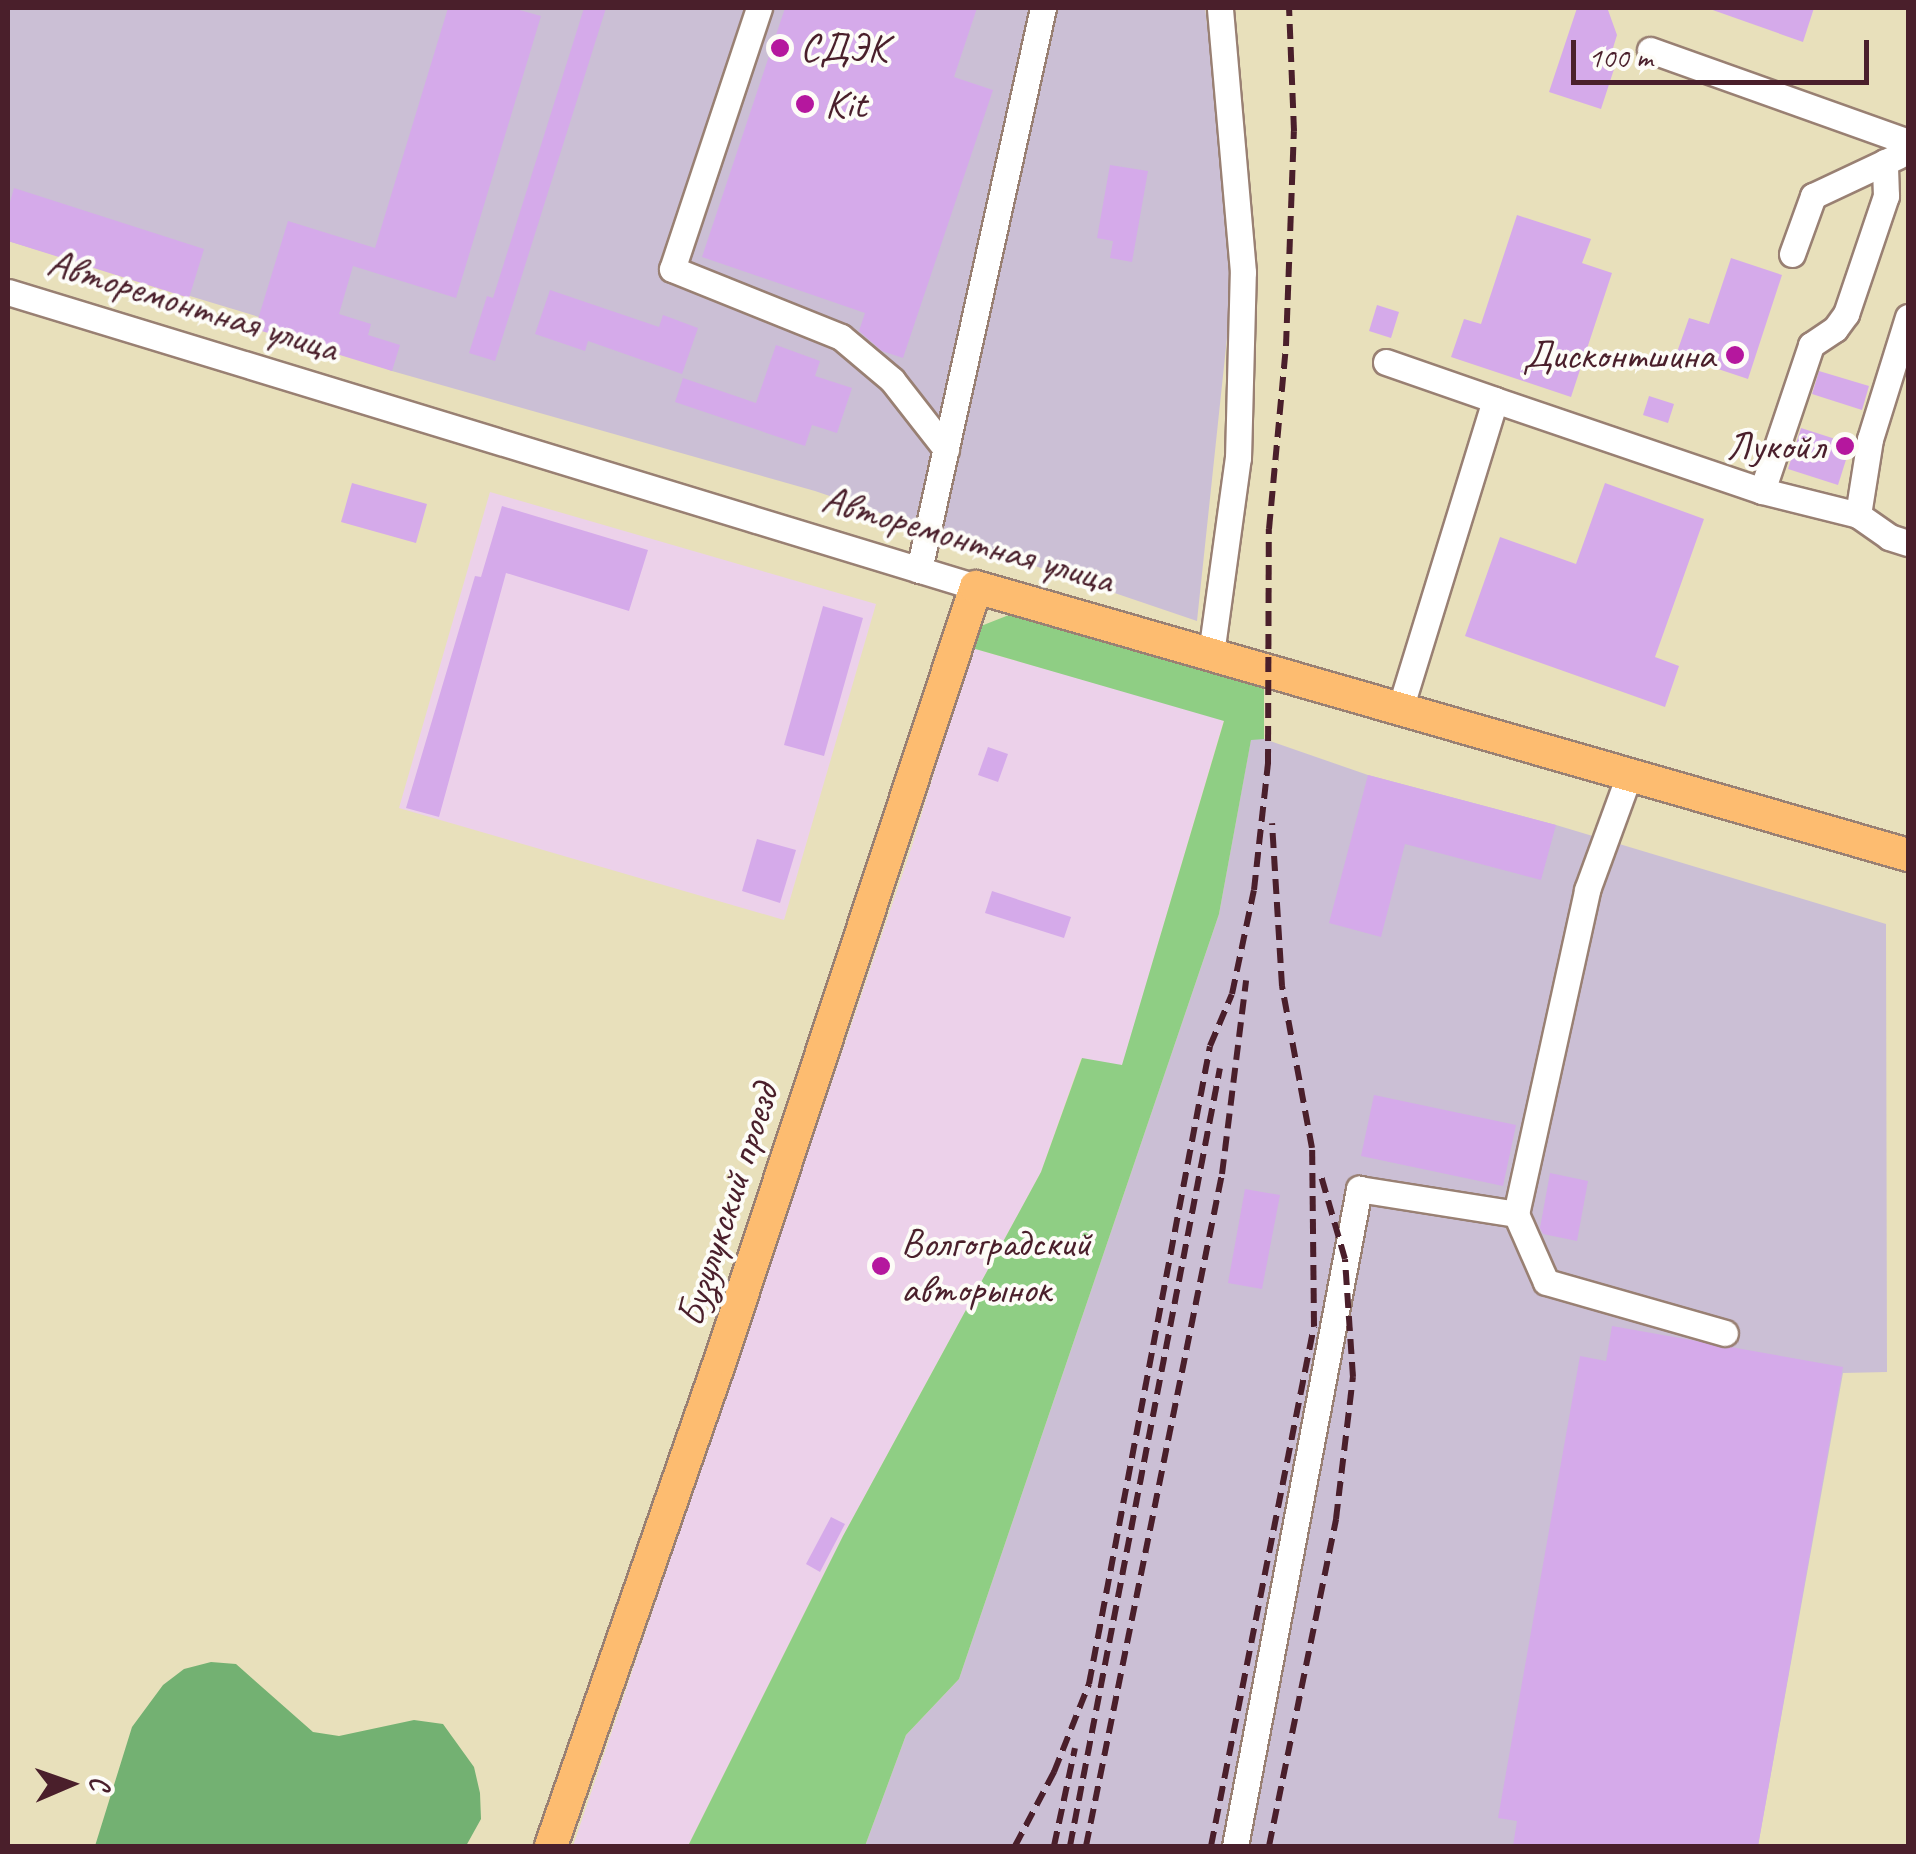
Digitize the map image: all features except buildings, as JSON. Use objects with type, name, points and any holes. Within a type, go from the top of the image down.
[{"type":"main road","name":"Авторемонтная улица","points":[[976,587],[1908,855]]},
{"type":"main road","name":"Бузулукский проезд","points":[[552,1846],[721,1358],[976,587]]},
{"type":"street","points":[[758,8],[672,269],[842,336],[892,380],[946,450]]},
{"type":"street","points":[[919,570],[1043,8]]},
{"type":"street","points":[[1210,654],[1238,458],[1243,272],[1220,8]]},
{"type":"street","points":[[1650,50],[1908,142]]},
{"type":"street","points":[[1792,254],[1813,196],[1897,157]]},
{"type":"street","points":[[1762,490],[1810,344],[1835,329],[1846,314],[1897,157]]},
{"type":"street","name":"Авторемонтная улица","points":[[8,292],[976,587]]},
{"type":"street","points":[[1858,514],[1870,439],[1908,317]]},
{"type":"street","points":[[1386,362],[1762,490],[1858,514],[1888,538],[1908,543]]},
{"type":"street","points":[[1400,709],[1494,400]]},
{"type":"street","points":[[1628,775],[1586,890],[1516,1214],[1546,1282],[1724,1333]]},
{"type":"street","points":[[1235,1846],[1359,1189],[1516,1214]]},
{"type":"shaded area","points":[[8,8],[1205,8],[1236,253],[1197,621],[815,491],[392,371],[259,317],[8,241]]},
{"type":"shaded area","points":[[490,492],[876,604],[784,920],[399,808]]},
{"type":"shaded area","name":"Волгоградский авторынок","points":[[972,648],[1224,720],[1122,1066],[1081,1059],[1041,1172],[843,1536],[688,1846],[573,1846],[912,846]]},
{"type":"shaded area","points":[[1251,739],[1264,739],[1368,775],[1556,825],[1886,924],[1887,1372],[1843,1373],[1758,1846],[865,1846],[906,1735],[959,1679],[1219,914]]},
{"type":"green space","points":[[1014,613],[1264,685],[1264,739],[1251,740],[1219,914],[959,1679],[906,1735],[865,1846],[688,1846],[843,1536],[1041,1172],[1082,1058],[1122,1065],[1224,721],[972,648],[981,626]]},
{"type":"green space","points":[[211,1662],[236,1664],[313,1732],[339,1736],[414,1720],[443,1724],[474,1767],[480,1793],[481,1819],[466,1846],[95,1846],[132,1727],[163,1685],[184,1669]]},
{"type":"railway","points":[[1015,1846],[1054,1772],[1089,1684],[1210,1046],[1232,994],[1254,890],[1268,764],[1269,529],[1286,346],[1294,131],[1289,8]]},
{"type":"railway","points":[[1211,1846],[1314,1326],[1312,1148],[1282,986],[1272,823]]},
{"type":"railway","points":[[1086,1846],[1222,1174],[1246,980]]},
{"type":"railway","points":[[1070,1846],[1220,1068]]},
{"type":"railway","points":[[1269,1846],[1336,1519],[1353,1377],[1345,1259],[1321,1176]]},
{"type":"railway","points":[[1054,1846],[1075,1748]]},
{"type":"place","name":"СДЭК","points":[[780,48]]},
{"type":"place","name":"Kit","points":[[805,104]]},
{"type":"place","name":"Дисконтшина","points":[[1735,355]]},
{"type":"place","name":"Лукойл","points":[[1845,446]]},
{"type":"place","name":"Волгоградский авторынок","points":[[881,1266]]}]
